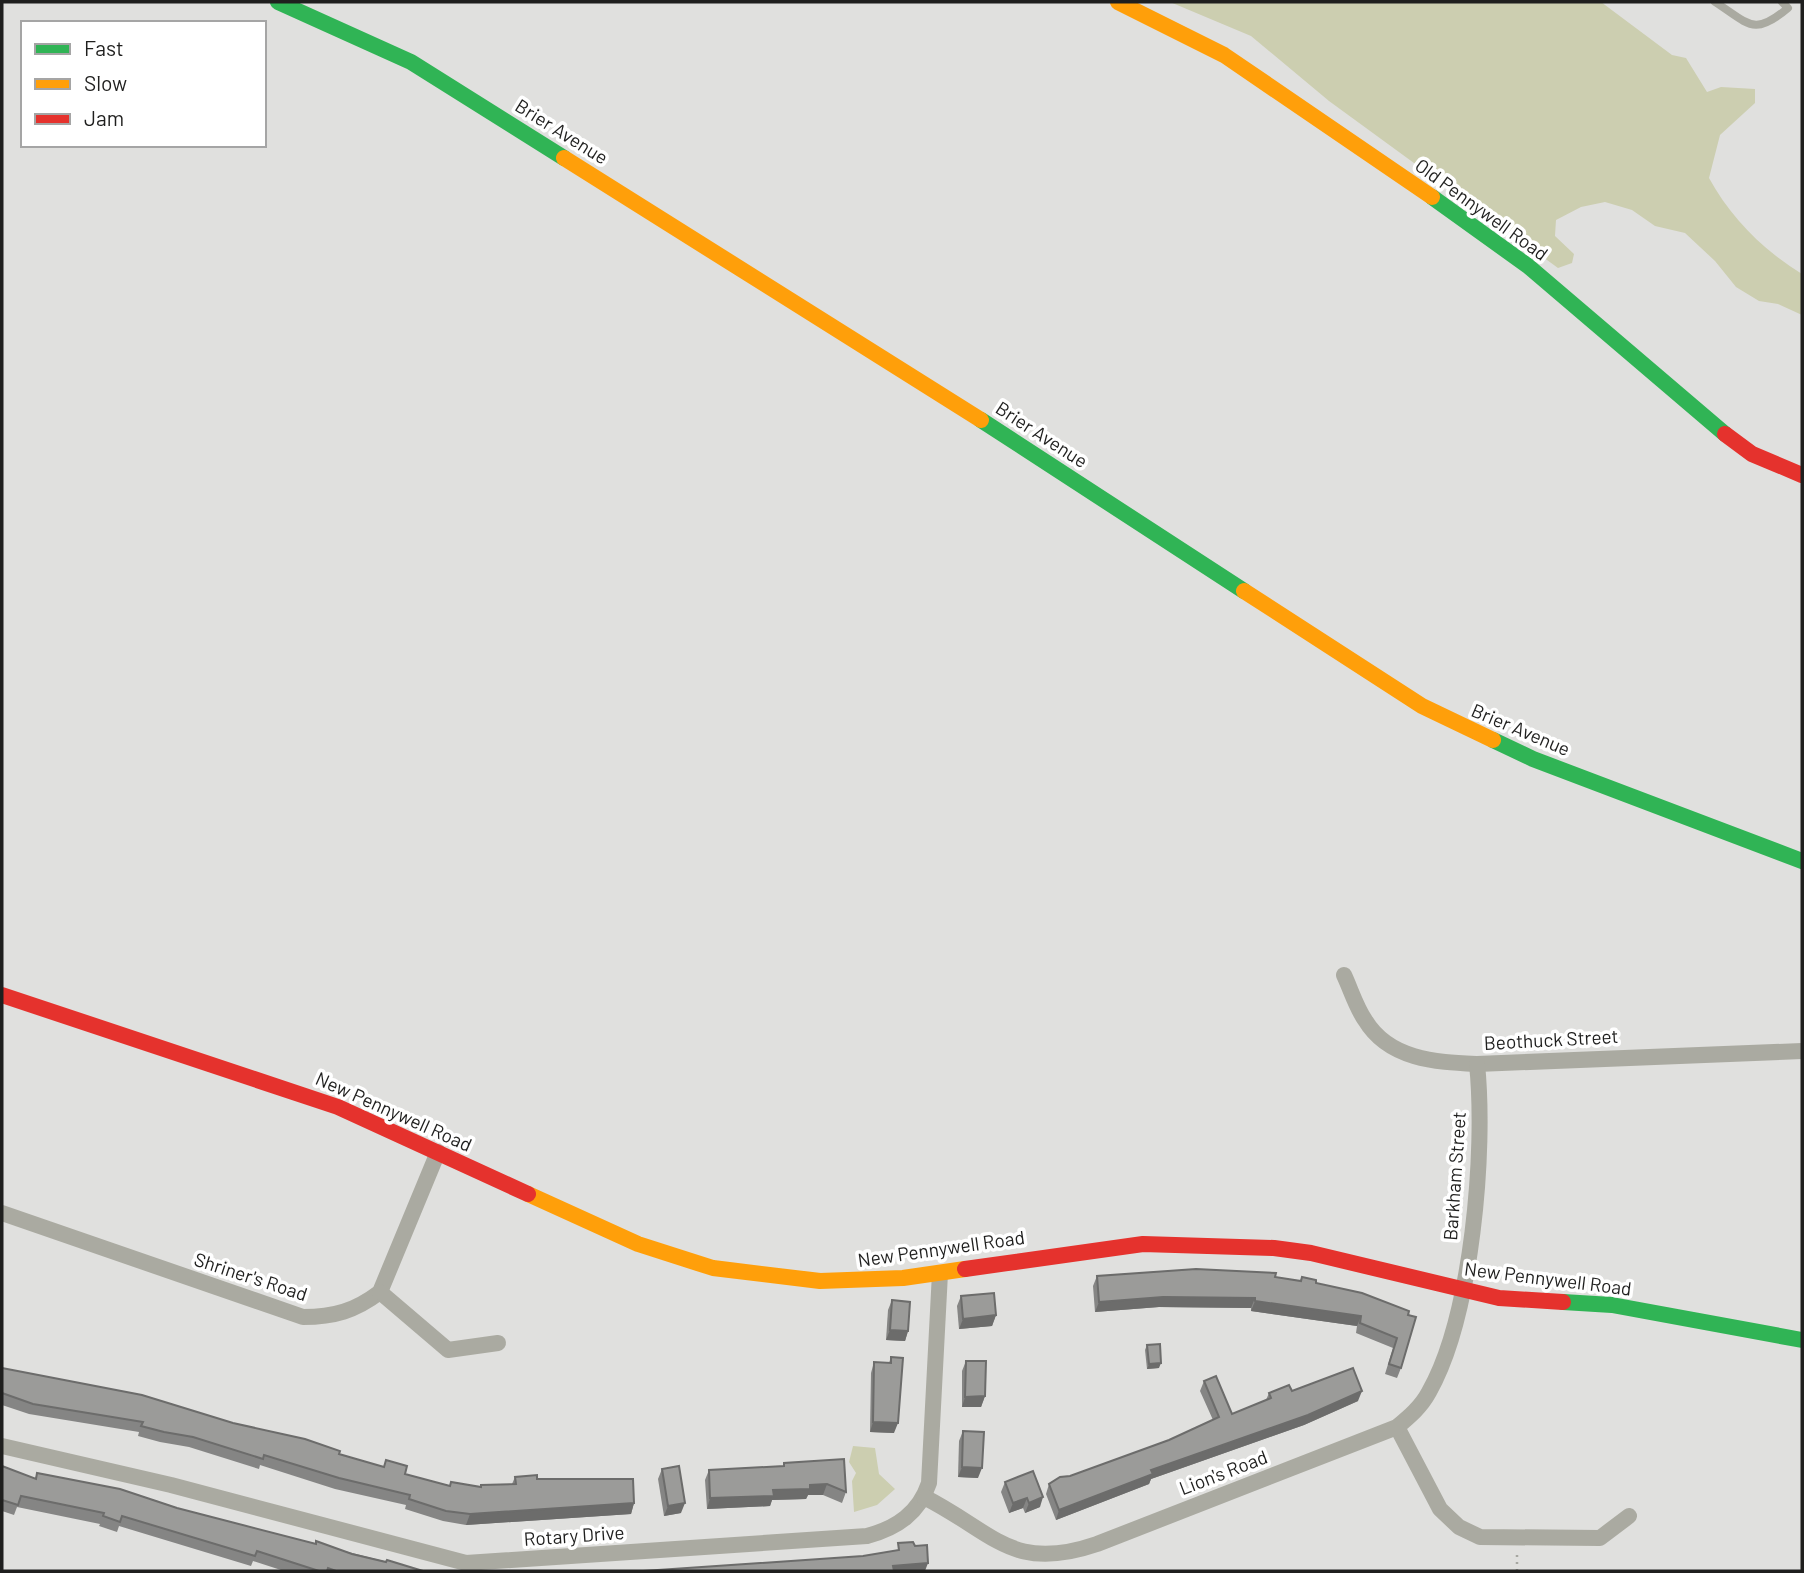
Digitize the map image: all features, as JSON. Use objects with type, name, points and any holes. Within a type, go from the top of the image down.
[{"type":"street","name":"Brier Avenue","points":[[278,2],[423,69],[944,396],[1422,706],[1533,759],[1802,860]]},
{"type":"street","name":"Old Pennywell Road","points":[[1118,2],[1224,55],[1367,150],[1528,267],[1710,424],[1752,454],[1802,475]]},
{"type":"street","name":"Beothuck Street","points":[[1344,975],[1365,1022],[1394,1048],[1431,1062],[1477,1064],[1526,1059],[1802,1051]]},
{"type":"street","name":"New Pennywell Road","points":[[2,995],[338,1107],[638,1244],[713,1268],[820,1281],[858,1281],[940,1273],[1100,1248],[1213,1245],[1311,1253],[1499,1298],[1612,1305],[1802,1340]]},
{"type":"street","name":"Barkham Street","points":[[1462,1290],[1481,1124],[1477,1064]]},
{"type":"street","points":[[438,1152],[380,1292],[448,1350],[498,1343]]},
{"type":"street","name":"Shriner's Road","points":[[2,1213],[303,1317],[344,1314],[363,1305],[380,1292]]},
{"type":"street","points":[[924,1497],[932,1467],[940,1273]]},
{"type":"street","name":"Lion's Road","points":[[924,1497],[1009,1548],[1032,1556],[1053,1556],[1097,1544],[1396,1427],[1420,1406],[1436,1378],[1462,1290]]},
{"type":"street","points":[[1396,1427],[1440,1509],[1459,1527],[1480,1537],[1600,1538],[1629,1516]]},
{"type":"street","name":"Rotary Drive","points":[[2,1446],[136,1476],[466,1563],[867,1536],[896,1525],[910,1515],[924,1497]]},
{"type":"lane","points":[[1716,2],[1751,26],[1770,24],[1788,8],[1782,2]]},
{"type":"path","points":[[1517,1555],[1517,1571]]},
{"type":"green space","points":[[1170,2],[1601,2],[1672,55],[1686,58],[1707,92],[1721,87],[1755,89],[1755,103],[1720,135],[1709,178],[1727,207],[1749,232],[1774,255],[1802,274],[1802,315],[1778,304],[1759,301],[1736,287],[1715,261],[1685,233],[1655,226],[1632,210],[1605,202],[1581,207],[1556,220],[1555,236],[1574,254],[1572,263],[1558,268],[1329,101],[1251,36]]},
{"type":"green space","points":[[853,1446],[875,1448],[879,1474],[895,1489],[877,1505],[854,1512],[852,1481],[856,1473],[849,1462]]},
{"type":"building","points":[[1196,1269],[1276,1273],[1275,1277],[1301,1281],[1302,1277],[1316,1280],[1316,1283],[1362,1293],[1409,1311],[1408,1315],[1416,1317],[1401,1368],[1389,1364],[1397,1338],[1360,1323],[1361,1316],[1255,1301],[1255,1298],[1163,1297],[1099,1302],[1097,1276]]},
{"type":"building","points":[[994,1293],[996,1315],[963,1319],[961,1296]]},
{"type":"building","points":[[892,1300],[910,1302],[908,1331],[890,1330]]},
{"type":"building","points":[[1160,1344],[1161,1363],[1149,1364],[1147,1345]]},
{"type":"building","points":[[891,1357],[903,1358],[898,1423],[873,1422],[874,1362],[891,1363]]},
{"type":"building","points":[[966,1361],[986,1361],[985,1396],[965,1397]]},
{"type":"building","points":[[2,1368],[142,1395],[233,1423],[305,1439],[340,1451],[339,1454],[384,1467],[386,1460],[407,1466],[405,1474],[450,1486],[451,1482],[481,1487],[516,1484],[515,1477],[537,1475],[537,1479],[633,1479],[634,1503],[470,1514],[446,1511],[409,1499],[410,1495],[339,1478],[264,1455],[263,1459],[193,1437],[141,1426],[143,1422],[33,1404],[2,1393]]},
{"type":"building","points":[[1353,1368],[1362,1391],[1308,1415],[1151,1470],[1153,1474],[1059,1510],[1049,1484],[1060,1477],[1070,1476],[1169,1440],[1219,1417],[1204,1381],[1216,1376],[1232,1414],[1271,1398],[1269,1393],[1289,1385],[1292,1391]]},
{"type":"building","points":[[963,1431],[984,1432],[982,1468],[962,1467]]},
{"type":"building","points":[[844,1459],[846,1492],[827,1484],[810,1485],[810,1489],[773,1490],[774,1496],[710,1498],[709,1470],[784,1466],[784,1463]]},
{"type":"building","points":[[2,1466],[36,1479],[37,1473],[120,1489],[177,1508],[316,1544],[316,1541],[352,1554],[386,1562],[387,1560],[423,1571],[336,1571],[328,1568],[327,1571],[319,1571],[257,1551],[255,1556],[122,1516],[120,1522],[103,1516],[104,1513],[21,1496],[18,1505],[2,1500]]},
{"type":"building","points":[[679,1466],[685,1503],[668,1506],[662,1469]]},
{"type":"building","points":[[1033,1471],[1043,1497],[1029,1503],[1027,1498],[1013,1503],[1005,1482]]},
{"type":"building","points":[[913,1542],[915,1546],[927,1545],[928,1563],[893,1566],[894,1571],[643,1571],[863,1556],[899,1550],[898,1543]]},
{"type":"traffic: fast","points":[[278,2],[411,62],[564,158]]},
{"type":"traffic: fast","points":[[1432,197],[1528,266],[1725,434]]},
{"type":"traffic: fast","points":[[981,420],[1244,591]]},
{"type":"traffic: fast","points":[[1493,740],[1533,759],[1802,861]]},
{"type":"traffic: fast","points":[[1563,1302],[1612,1305],[1802,1340]]},
{"type":"traffic: slow","points":[[1118,2],[1224,55],[1432,197]]},
{"type":"traffic: slow","points":[[564,158],[981,420]]},
{"type":"traffic: slow","points":[[1244,591],[1422,706],[1493,740]]},
{"type":"traffic: slow","points":[[528,1194],[638,1244],[713,1268],[820,1281],[903,1278],[965,1269]]},
{"type":"traffic: jam","points":[[1725,434],[1752,454],[1802,475]]},
{"type":"traffic: jam","points":[[2,995],[338,1107],[528,1194]]},
{"type":"traffic: jam","points":[[965,1269],[1143,1244],[1274,1248],[1311,1253],[1499,1298],[1563,1302]]}]
